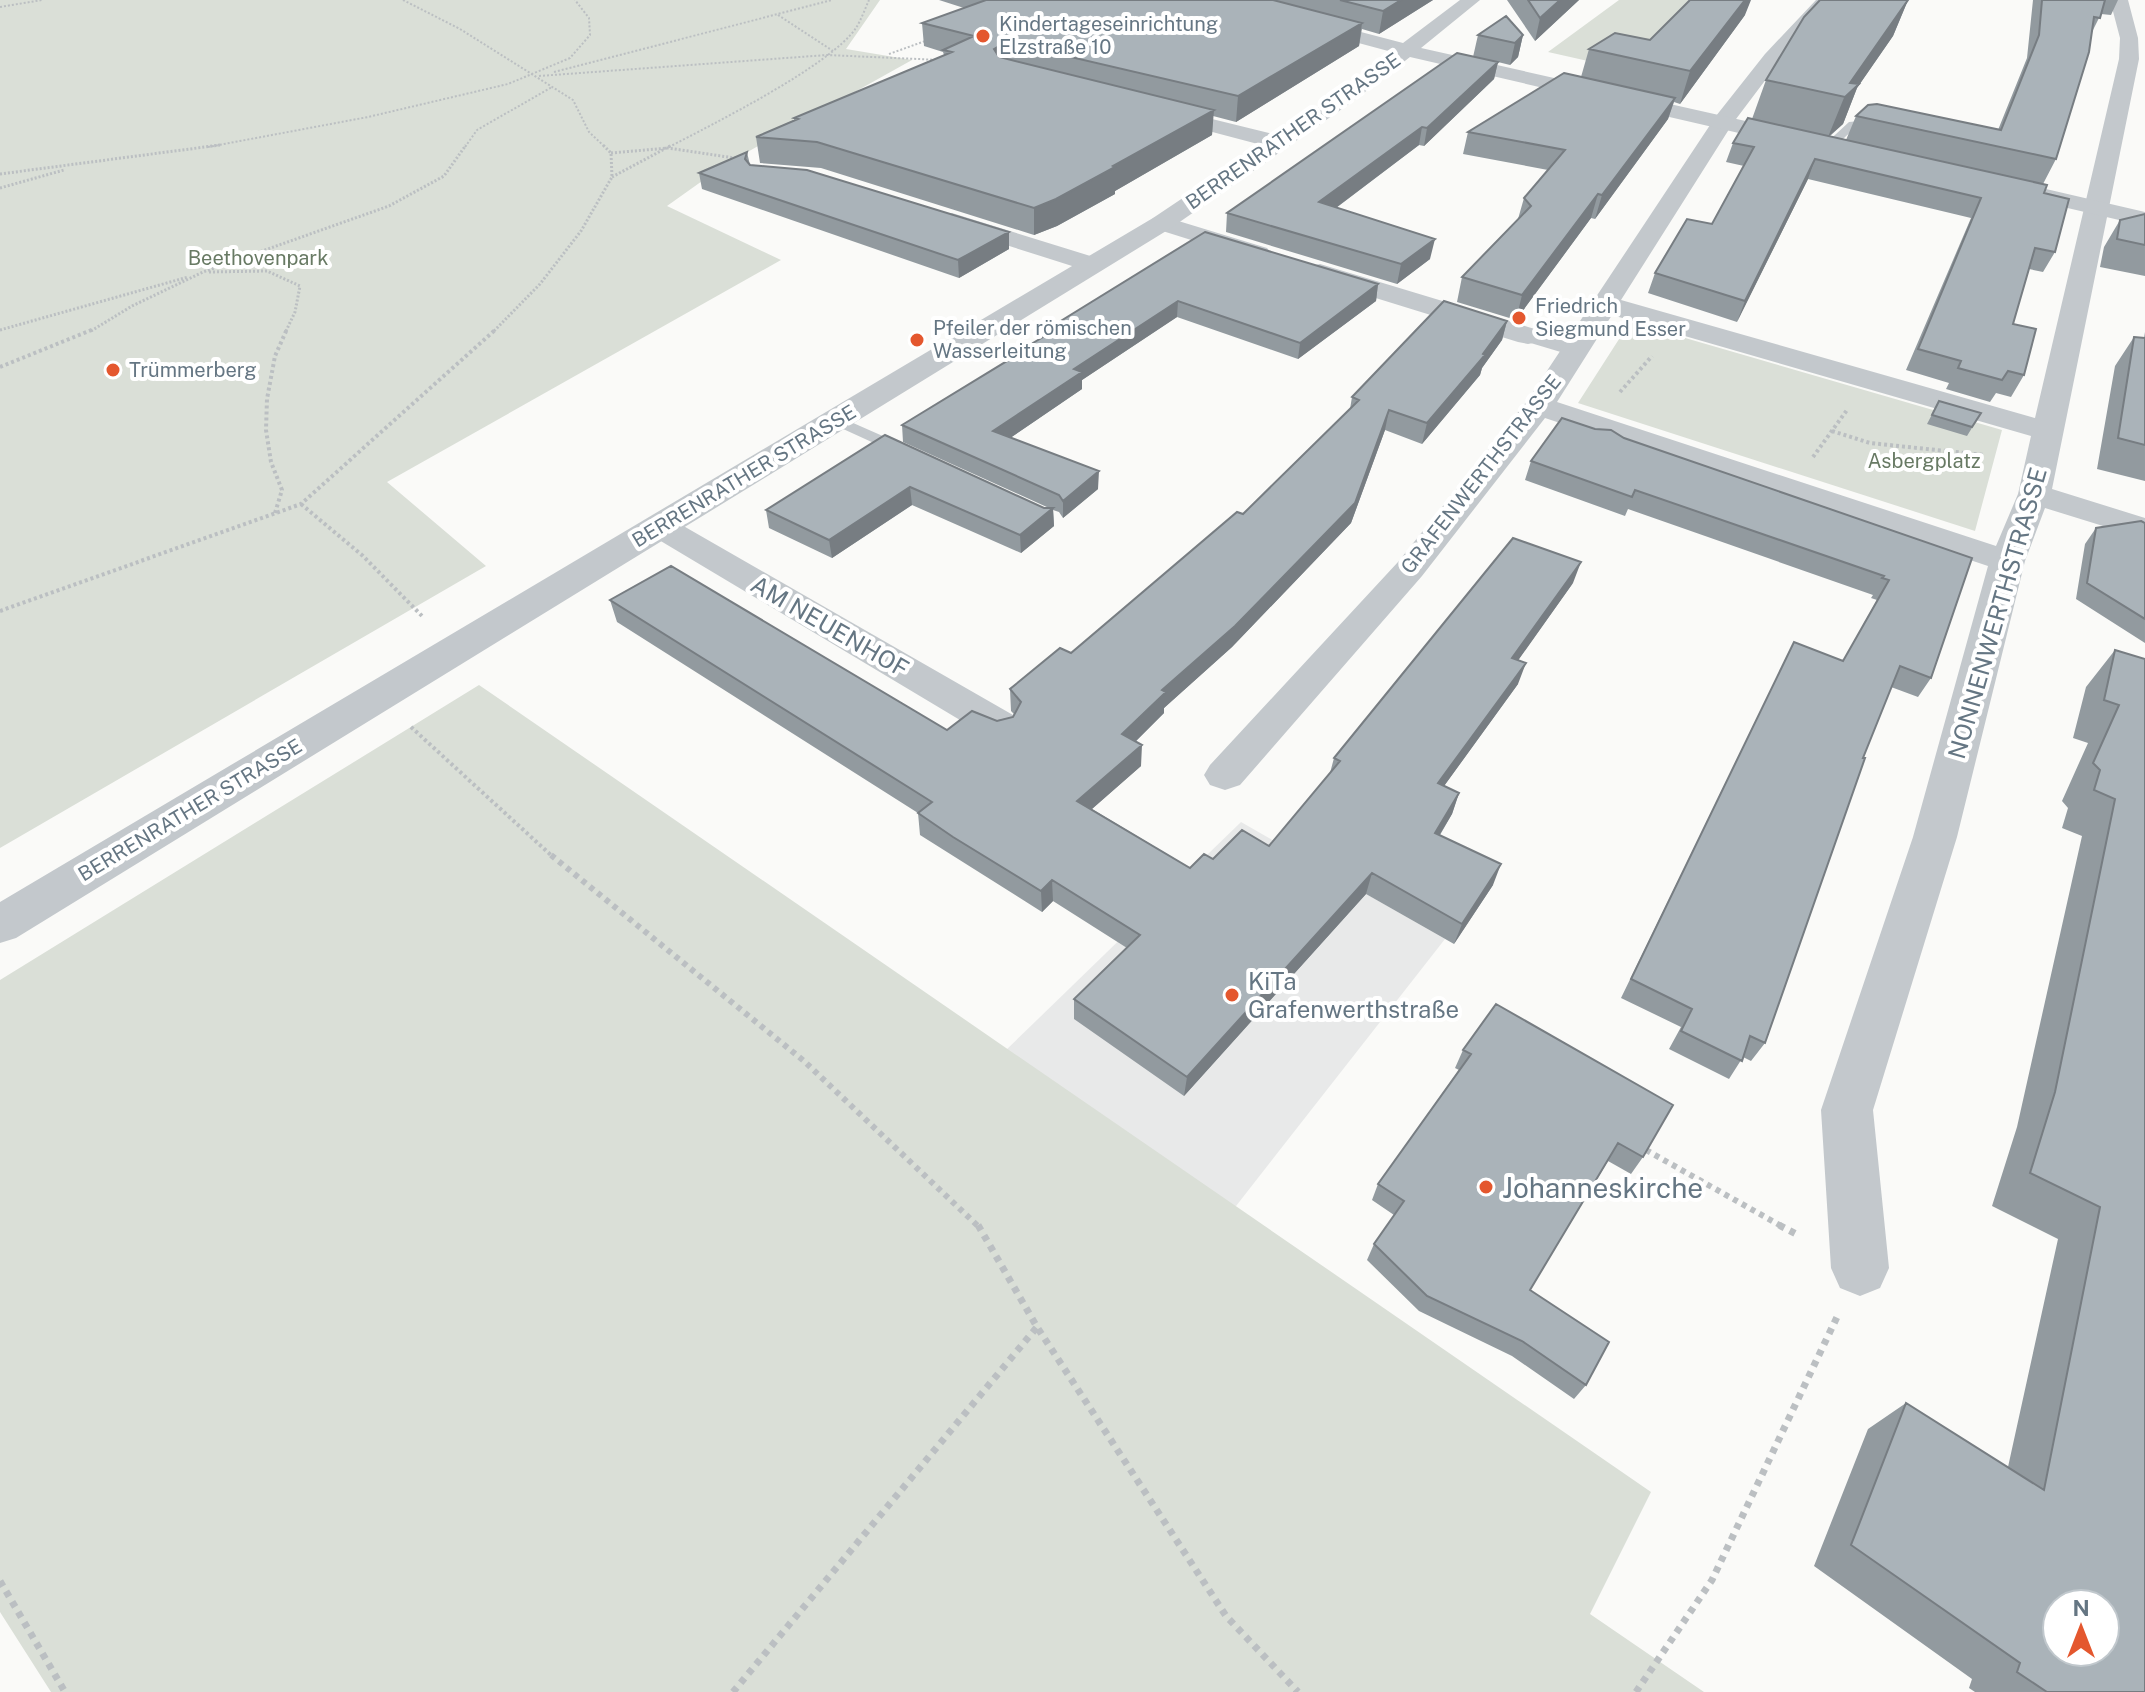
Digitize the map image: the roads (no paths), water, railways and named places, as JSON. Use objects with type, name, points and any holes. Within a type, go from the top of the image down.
[{"type":"street","points":[[1219,0],[1406,50],[1858,154]]},
{"type":"street","name":"BERRENRATHER STRASSE","points":[[0,925],[1162,223],[1281,143],[1471,0]]},
{"type":"street","name":"GRAFENWERTHSTRASSE","points":[[1225,775],[1410,569],[1539,406],[1723,123],[1772,58],[1826,0]]},
{"type":"street","name":"NONNENWERTHSTRASSE","points":[[1860,1268],[1847,1110],[1935,837],[2007,561],[2034,494],[2129,59],[2129,38],[2119,0]]},
{"type":"street","points":[[1134,106],[1281,143]]},
{"type":"street","points":[[1993,184],[2145,219]]},
{"type":"street","points":[[930,213],[1091,264]]},
{"type":"street","points":[[1162,223],[1574,350]]},
{"type":"street","points":[[1604,304],[2046,431]]},
{"type":"street","points":[[1539,406],[2007,561]]},
{"type":"street","points":[[2034,494],[2145,529]]},
{"type":"street","name":"AM NEUENHOF","points":[[661,527],[999,725]]},
{"type":"lane","points":[[1828,147],[1853,124],[1871,123]]},
{"type":"lane","points":[[835,420],[918,458]]},
{"type":"place","name":"Kindertageseinrichtung Elzstraße 10","points":[[983,36]]},
{"type":"place","name":"Friedrich Siegmund Esser","points":[[1519,318]]},
{"type":"place","name":"Pfeiler der römischen Wasserleitung","points":[[917,340]]},
{"type":"place","name":"Trümmerberg","points":[[113,370]]},
{"type":"place","name":"KiTa Grafenwerthstraße","points":[[1232,995]]},
{"type":"place","name":"Johanneskirche","points":[[1486,1187]]},
{"type":"park label","name":"Beethovenpark","points":[[258,258]]},
{"type":"park label","name":"Asbergplatz","points":[[1924,461]]}]
